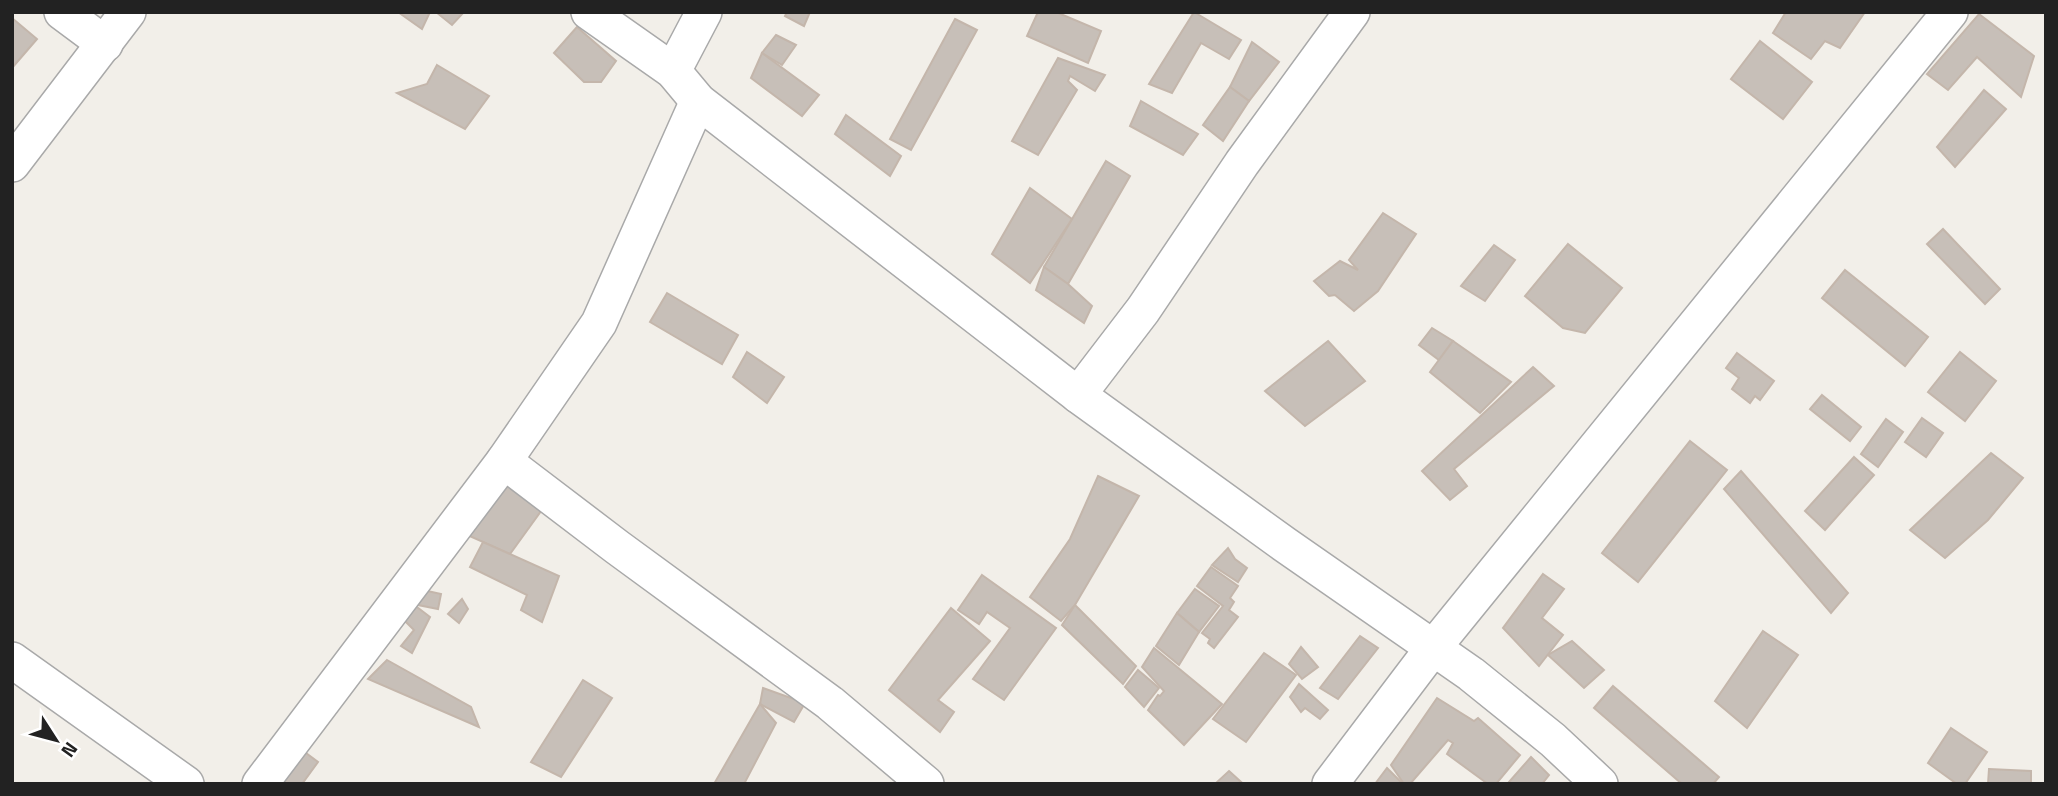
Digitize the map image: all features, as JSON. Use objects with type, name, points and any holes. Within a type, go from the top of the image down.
[{"type":"street","points":[[62,12],[105,44]]},
{"type":"street","points":[[12,164],[128,12]]},
{"type":"street","points":[[589,12],[673,71],[698,101],[1077,395],[1471,674],[1553,740],[1600,784]]},
{"type":"street","points":[[673,71],[704,12]]},
{"type":"street","points":[[1077,395],[1143,310],[1242,163],[1352,12]]},
{"type":"street","points":[[1330,784],[1433,648],[1950,12]]},
{"type":"street","points":[[260,784],[505,461],[599,323],[698,101]]},
{"type":"street","points":[[505,461],[830,703],[926,784]]},
{"type":"street","points":[[12,660],[186,784]]},
{"type":"building","points":[[398,12],[430,12],[422,29]]},
{"type":"building","points":[[436,12],[464,12],[452,25]]},
{"type":"building","points":[[787,12],[810,12],[804,26],[785,16]]},
{"type":"building","points":[[1038,12],[1056,12],[1101,31],[1088,63],[1027,36]]},
{"type":"building","points":[[1194,12],[1241,40],[1229,59],[1201,43],[1172,93],[1149,84]]},
{"type":"building","points":[[1786,12],[1865,12],[1840,48],[1825,41],[1811,59],[1773,33]]},
{"type":"building","points":[[1979,14],[2034,56],[2021,97],[1977,57],[1948,90],[1927,74]]},
{"type":"building","points":[[12,18],[37,39],[12,68]]},
{"type":"building","points":[[955,19],[977,30],[911,150],[890,139]]},
{"type":"building","points":[[577,27],[616,61],[601,82],[584,82],[554,53]]},
{"type":"building","points":[[776,35],[796,45],[782,65],[762,53]]},
{"type":"building","points":[[1760,41],[1812,82],[1783,119],[1731,79]]},
{"type":"building","points":[[1252,42],[1279,62],[1249,101],[1230,87]]},
{"type":"building","points":[[762,53],[819,95],[802,116],[751,78]]},
{"type":"building","points":[[1058,58],[1105,75],[1095,91],[1070,76],[1068,81],[1077,90],[1038,155],[1012,141]]},
{"type":"building","points":[[437,65],[489,96],[465,129],[397,93],[427,84]]},
{"type":"building","points":[[1230,87],[1249,101],[1223,141],[1203,125]]},
{"type":"building","points":[[1984,90],[2006,109],[1955,167],[1937,147]]},
{"type":"building","points":[[1141,101],[1198,134],[1183,155],[1130,126]]},
{"type":"building","points":[[846,115],[901,156],[890,176],[835,134]]},
{"type":"building","points":[[1106,161],[1130,176],[1068,284],[1044,267]]},
{"type":"building","points":[[1030,188],[1072,219],[1030,283],[992,254]]},
{"type":"building","points":[[1383,213],[1416,234],[1378,291],[1354,311],[1335,295],[1329,296],[1314,281],[1340,261],[1358,270],[1349,260]]},
{"type":"building","points":[[1943,229],[2000,289],[1985,304],[1927,244]]},
{"type":"building","points":[[1568,244],[1622,288],[1585,333],[1563,328],[1525,296]]},
{"type":"building","points":[[1494,245],[1515,260],[1485,301],[1461,286]]},
{"type":"building","points":[[1044,267],[1092,306],[1084,323],[1036,290]]},
{"type":"building","points":[[1845,270],[1928,337],[1905,366],[1822,298]]},
{"type":"building","points":[[667,293],[738,335],[722,364],[650,322]]},
{"type":"building","points":[[1432,328],[1453,341],[1439,360],[1419,345]]},
{"type":"building","points":[[1328,341],[1365,381],[1305,426],[1265,391]]},
{"type":"building","points":[[1453,341],[1511,382],[1480,413],[1430,372]]},
{"type":"building","points":[[747,352],[784,377],[767,403],[733,377]]},
{"type":"building","points":[[1960,352],[1996,381],[1965,421],[1928,392]]},
{"type":"building","points":[[1737,353],[1774,381],[1760,400],[1755,396],[1750,403],[1732,389],[1739,378],[1726,368]]},
{"type":"building","points":[[1533,367],[1554,386],[1454,469],[1467,486],[1450,500],[1422,471]]},
{"type":"building","points":[[1822,395],[1861,427],[1850,441],[1810,409]]},
{"type":"building","points":[[1922,418],[1943,433],[1926,457],[1905,442]]},
{"type":"building","points":[[1886,419],[1903,432],[1878,467],[1861,454]]},
{"type":"building","points":[[1690,441],[1727,470],[1638,582],[1602,553]]},
{"type":"building","points":[[1991,453],[2023,478],[1988,520],[1945,558],[1910,530]]},
{"type":"building","points":[[1854,457],[1874,475],[1825,530],[1805,511]]},
{"type":"building","points":[[1741,471],[1848,593],[1831,613],[1724,489]]},
{"type":"building","points":[[1098,476],[1139,496],[1075,605],[1061,621],[1030,597],[1070,539]]},
{"type":"building","points":[[505,481],[544,507],[510,554],[463,533]]},
{"type":"building","points":[[483,542],[559,576],[542,622],[521,610],[527,595],[470,567]]},
{"type":"building","points":[[1228,548],[1235,559],[1247,568],[1238,582],[1212,565]]},
{"type":"building","points":[[1211,567],[1238,586],[1230,598],[1234,602],[1229,610],[1238,617],[1214,648],[1208,643],[1210,639],[1202,633],[1223,606],[1197,586]]},
{"type":"building","points":[[1543,574],[1564,589],[1542,618],[1563,635],[1539,666],[1503,628]]},
{"type":"building","points":[[982,575],[1056,628],[1004,700],[973,679],[1010,628],[987,612],[979,624],[958,610]]},
{"type":"building","points":[[1195,589],[1219,606],[1199,632],[1177,613]]},
{"type":"building","points":[[423,590],[441,594],[438,609],[413,604]]},
{"type":"building","points":[[462,599],[468,609],[459,623],[448,614]]},
{"type":"building","points":[[413,604],[430,617],[412,653],[401,646],[414,630],[403,619]]},
{"type":"building","points":[[1075,605],[1136,666],[1123,684],[1062,625]]},
{"type":"building","points":[[951,608],[990,641],[938,700],[954,712],[940,732],[889,690]]},
{"type":"building","points":[[1177,613],[1199,632],[1179,665],[1156,646]]},
{"type":"building","points":[[1763,631],[1798,655],[1747,728],[1715,701]]},
{"type":"building","points":[[1360,636],[1378,648],[1338,699],[1320,688]]},
{"type":"building","points":[[1572,641],[1604,670],[1584,688],[1548,655]]},
{"type":"building","points":[[1301,647],[1318,667],[1302,679],[1289,664]]},
{"type":"building","points":[[1154,648],[1222,704],[1184,745],[1148,710],[1164,691],[1142,667]]},
{"type":"building","points":[[1264,653],[1296,675],[1246,742],[1213,719]]},
{"type":"building","points":[[387,660],[471,707],[479,727],[368,679]]},
{"type":"building","points":[[1138,670],[1159,688],[1144,707],[1125,687]]},
{"type":"building","points":[[583,680],[612,698],[561,777],[531,762]]},
{"type":"building","points":[[1299,684],[1328,710],[1320,719],[1305,708],[1301,712],[1290,697]]},
{"type":"building","points":[[1613,686],[1719,777],[1713,784],[1682,784],[1594,708]]},
{"type":"building","points":[[763,688],[805,703],[794,722],[760,704]]},
{"type":"building","points":[[1437,698],[1474,721],[1478,718],[1520,755],[1496,784],[1488,784],[1447,754],[1453,743],[1448,740],[1410,784],[1404,784],[1391,765]]},
{"type":"building","points":[[760,704],[776,723],[744,784],[714,784]]},
{"type":"building","points":[[1951,728],[1987,752],[1965,784],[1957,784],[1928,763]]},
{"type":"building","points":[[298,747],[318,762],[302,784],[271,784]]},
{"type":"building","points":[[1531,757],[1549,775],[1542,784],[1511,784],[1509,782]]},
{"type":"building","points":[[1387,768],[1403,784],[1375,784]]},
{"type":"building","points":[[1989,769],[2031,771],[2031,784],[1988,784]]},
{"type":"building","points":[[1229,771],[1241,782],[1215,784]]}]
